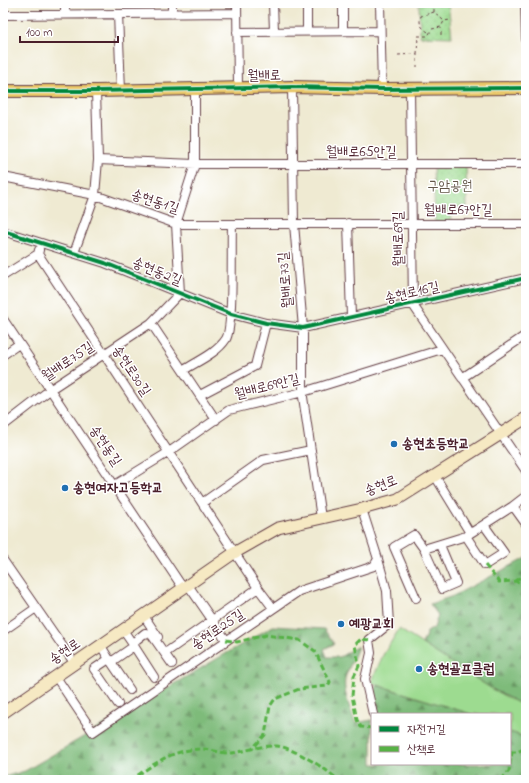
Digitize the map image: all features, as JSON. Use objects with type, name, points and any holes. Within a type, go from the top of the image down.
[{"type":"main road","name":"월배로","points":[[3,91],[121,91],[292,87],[382,89],[526,88]]},
{"type":"main road","name":"송현로","points":[[3,713],[234,553],[278,528],[362,509],[398,499],[526,418]]},
{"type":"street","points":[[65,3],[65,14]]},
{"type":"street","points":[[172,3],[172,14]]},
{"type":"street","points":[[237,3],[238,88]]},
{"type":"street","points":[[273,3],[274,32]]},
{"type":"street","points":[[307,3],[307,31]]},
{"type":"street","points":[[343,3],[343,31]]},
{"type":"street","points":[[380,3],[382,89]]},
{"type":"street","points":[[525,3],[526,39]]},
{"type":"street","points":[[3,15],[237,13]]},
{"type":"street","points":[[118,14],[121,91]]},
{"type":"street","points":[[238,32],[380,31]]},
{"type":"street","name":"월배로73길","points":[[292,87],[294,224],[303,328],[304,392],[321,518]]},
{"type":"street","points":[[180,293],[176,224],[196,164],[195,89]]},
{"type":"street","name":"월배로69길","points":[[410,89],[413,305]]},
{"type":"street","points":[[74,253],[95,195],[98,160],[96,91]]},
{"type":"street","points":[[98,160],[196,164]]},
{"type":"street","name":"월배로65안길","points":[[196,164],[526,164]]},
{"type":"street","name":"송현동1길","points":[[3,177],[95,195],[176,224],[294,224]]},
{"type":"street","points":[[348,223],[351,318]]},
{"type":"street","name":"월배로67안길","points":[[294,224],[526,224]]},
{"type":"street","points":[[184,370],[216,351],[227,338],[231,314],[232,225]]},
{"type":"street","name":"송현동2길","points":[[3,231],[105,263],[231,314],[266,323],[303,328]]},
{"type":"street","points":[[3,276],[38,254],[41,243]]},
{"type":"street","name":"송현로30길","points":[[38,254],[234,553]]},
{"type":"street","name":"송현로16길","points":[[303,328],[413,305],[526,278]]},
{"type":"street","name":"월배로75길","points":[[3,426],[51,389],[103,353],[151,323],[180,293]]},
{"type":"street","points":[[413,305],[526,472]]},
{"type":"street","name":"송현동길","points":[[3,319],[185,587],[226,640]]},
{"type":"street","points":[[151,323],[184,370],[216,420]]},
{"type":"street","points":[[200,395],[255,366],[266,323]]},
{"type":"street","points":[[462,378],[526,335]]},
{"type":"street","points":[[3,355],[20,344]]},
{"type":"street","name":"월배로69안길","points":[[115,485],[169,452],[228,410],[304,392],[442,349]]},
{"type":"street","points":[[202,503],[263,460],[311,450]]},
{"type":"street","points":[[435,476],[485,565],[504,553],[484,525]]},
{"type":"street","points":[[424,550],[468,535],[526,496]]},
{"type":"street","points":[[513,506],[523,514],[526,524]]},
{"type":"street","points":[[362,509],[387,591],[389,624],[369,640],[371,653],[366,679],[373,713]]},
{"type":"street","points":[[416,598],[394,547],[414,535],[424,550],[442,589],[456,583],[440,545]]},
{"type":"street","points":[[234,553],[273,608]]},
{"type":"street","name":"송현로25길","points":[[56,677],[93,732],[299,590],[374,566],[378,559]]},
{"type":"street","points":[[4,562],[75,664]]},
{"type":"street","points":[[168,651],[258,588]]},
{"type":"street","points":[[3,631],[36,608]]},
{"type":"street","points":[[144,616],[181,671]]},
{"type":"street","points":[[123,630],[154,677]]},
{"type":"street","points":[[118,704],[94,669],[134,646],[135,641],[145,633],[151,634],[172,664]]},
{"type":"street","points":[[100,646],[130,690]]},
{"type":"path","points":[[434,3],[434,12],[444,21]]},
{"type":"path","points":[[429,33],[421,27],[419,20],[421,16],[434,12]]},
{"type":"path","points":[[444,21],[450,20]]},
{"type":"path","points":[[441,35],[441,27],[444,21]]},
{"type":"path","points":[[417,67],[418,36],[428,36],[432,29],[441,27]]},
{"type":"path","points":[[398,55],[417,54]]},
{"type":"green space","points":[[419,3],[448,3],[452,37],[420,36]]},
{"type":"green space","name":"구암공원","points":[[433,165],[466,165],[467,207],[450,207],[451,223],[435,223]]},
{"type":"green space","points":[[526,558],[526,707],[494,690],[422,644],[427,632],[434,628],[438,615],[430,604],[453,596]]},
{"type":"green space","points":[[273,626],[324,629],[334,644],[324,649],[327,657],[340,657],[358,646],[346,675],[345,687],[347,699],[355,723],[371,720],[371,765],[511,765],[511,732],[522,736],[526,726],[526,780],[3,780],[3,777],[25,771]]},
{"type":"green space","name":"송현골프클럽","points":[[399,629],[494,690],[526,707],[526,726],[522,736],[511,732],[511,713],[468,713],[371,683],[383,655]]},
{"type":"green space","points":[[377,685],[468,713],[377,713],[375,689]]},
{"type":"marked path","points":[[485,565],[499,582],[515,581],[526,586]]},
{"type":"marked path","points":[[515,581],[526,573]]},
{"type":"marked path","points":[[226,640],[237,642],[266,635],[299,640],[315,651],[330,682],[328,686],[299,689],[275,699],[270,706],[265,735],[253,748]]},
{"type":"marked path","points":[[369,640],[361,639],[355,645],[359,666],[354,676],[352,696],[357,720],[361,727],[371,728]]},
{"type":"marked path","points":[[130,780],[155,763],[180,752],[201,749],[232,753],[271,746],[283,747],[300,754],[333,775],[338,780]]},
{"type":"marked path","points":[[511,752],[517,752],[526,748]]},
{"type":"marked path","points":[[511,758],[512,752]]},
{"type":"marked path","points":[[501,780],[509,771],[510,765]]},
{"type":"cycle path","points":[[3,91],[96,91],[292,87],[382,89],[526,88]]},
{"type":"cycle path","points":[[3,231],[105,263],[231,314],[266,323],[303,328],[526,278]]},
{"type":"place","name":"송현초등학교","points":[[394,444]]},
{"type":"place","name":"송현여자고등학교","points":[[65,488]]},
{"type":"place","name":"예광교회","points":[[341,624]]},
{"type":"place","name":"송현골프클럽","points":[[419,669]]}]
